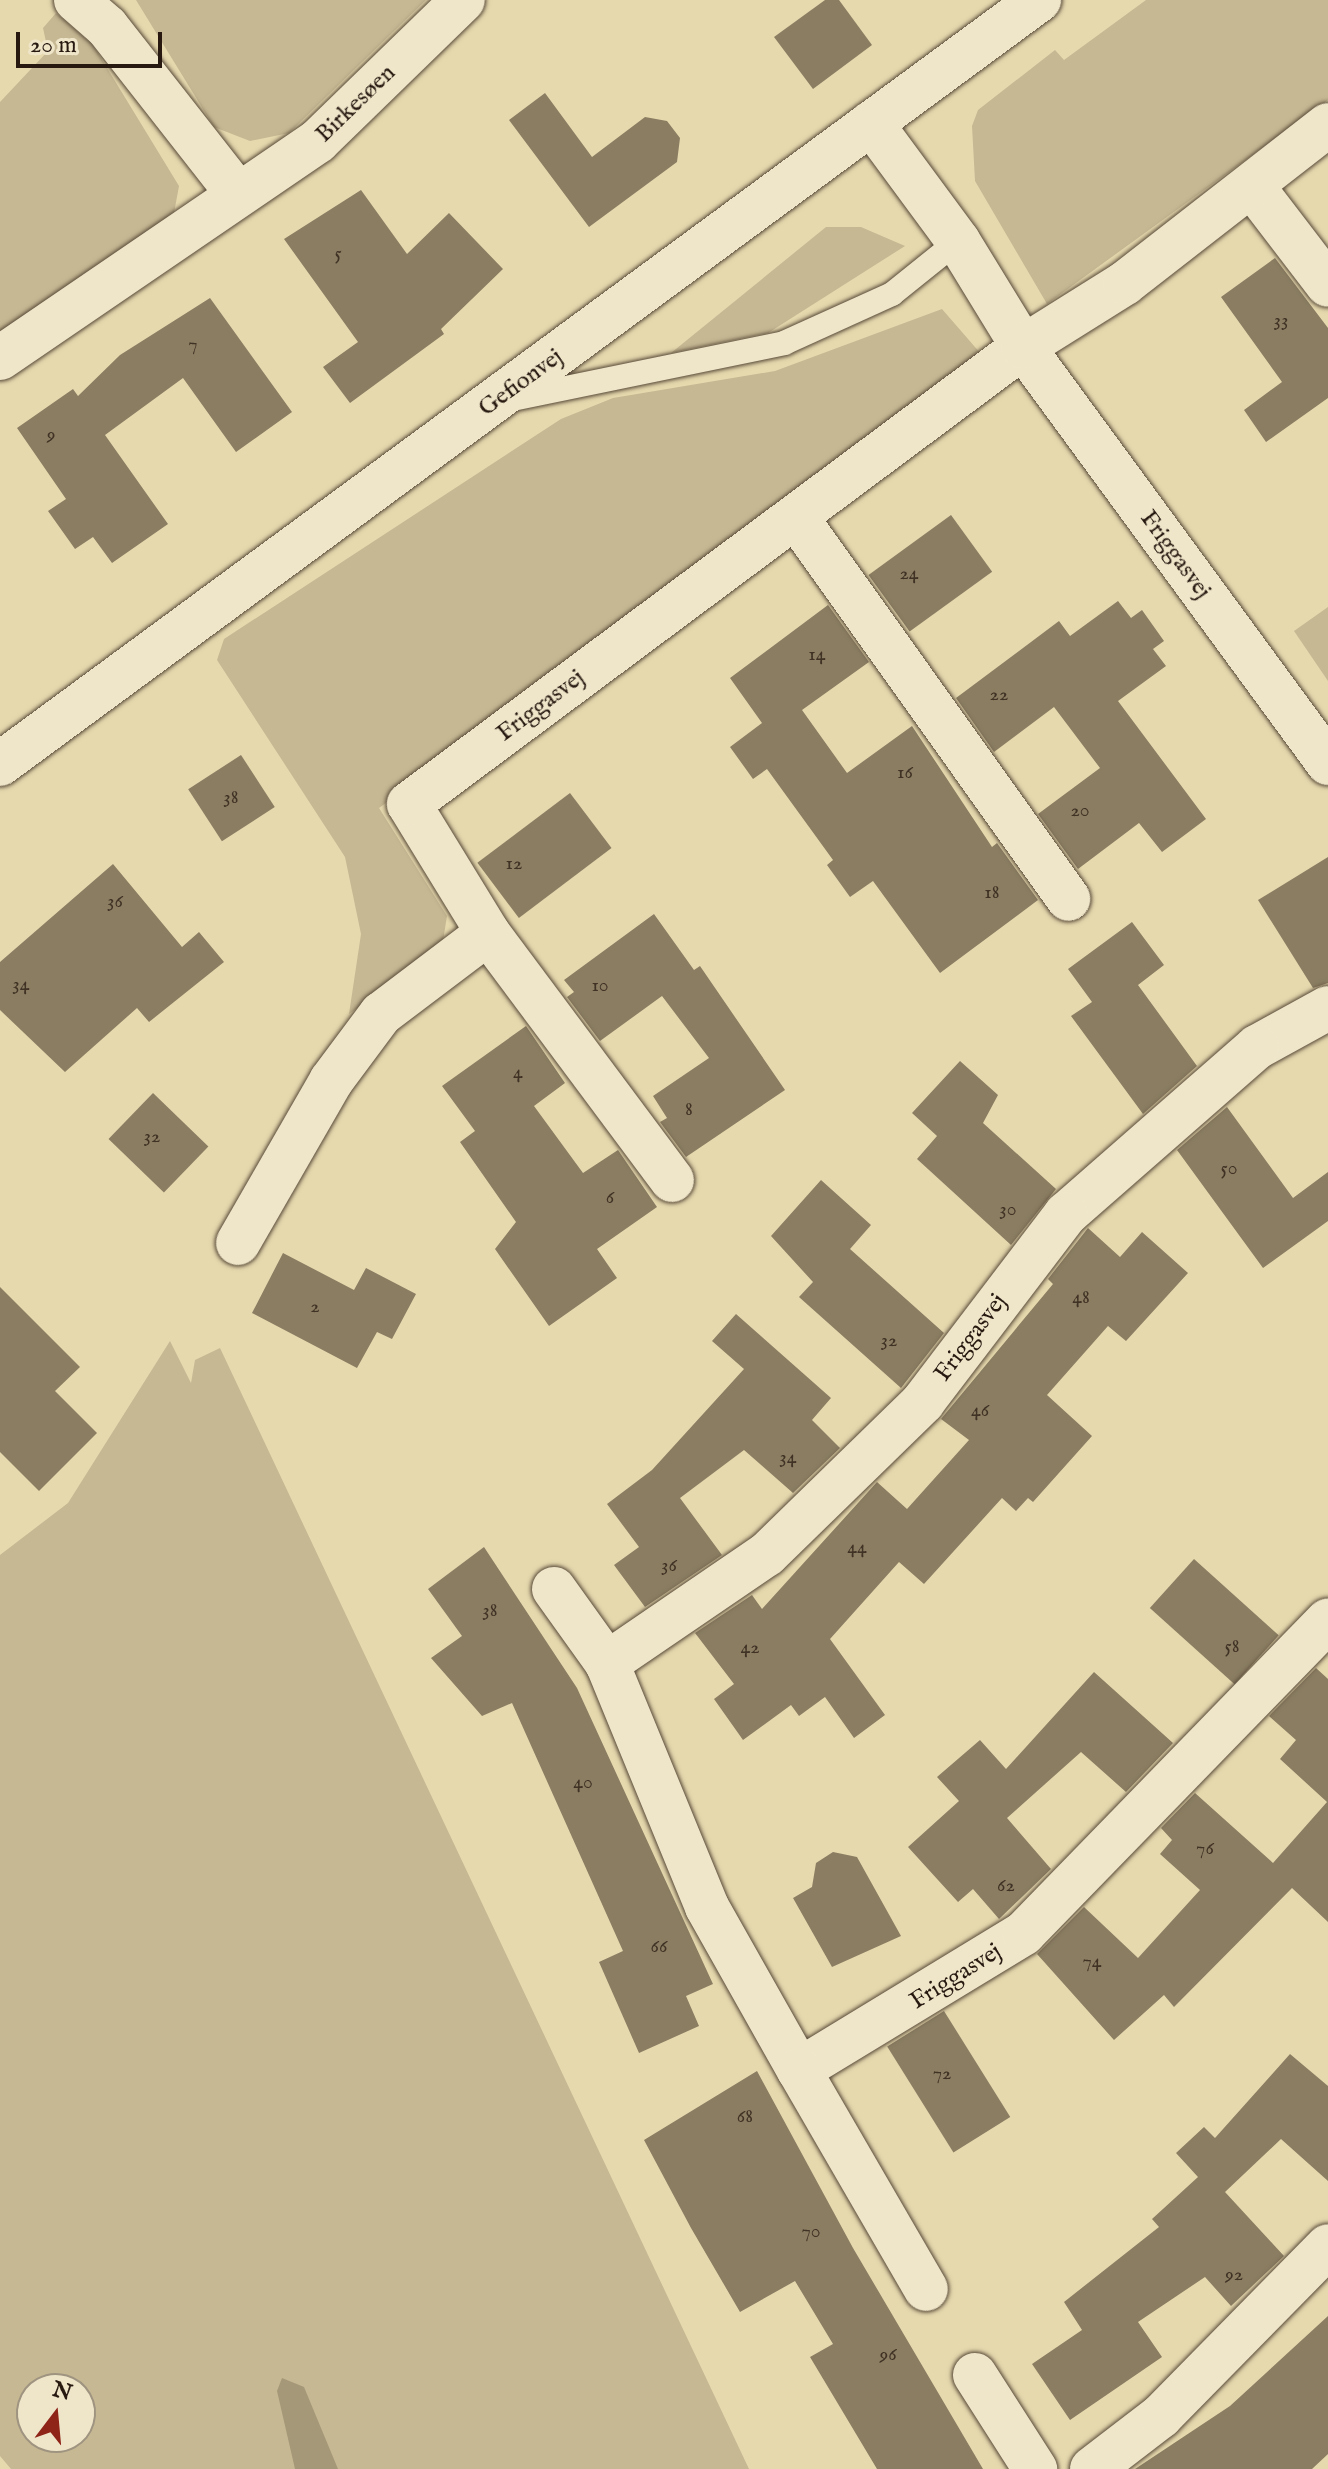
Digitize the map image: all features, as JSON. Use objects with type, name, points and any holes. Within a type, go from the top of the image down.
[{"type":"street","points":[[76,0],[107,27],[238,194]]},
{"type":"street","name":"Birkesøen","points":[[0,358],[318,141],[463,0]]},
{"type":"street","name":"Gefionvej","points":[[0,764],[1039,0]]},
{"type":"street","name":"Friggasvej","points":[[871,123],[958,241],[1023,347],[1328,763]]},
{"type":"street","name":"Friggasvej","points":[[672,1180],[488,933],[409,804],[1023,347],[1253,187],[1328,125]]},
{"type":"street","points":[[1253,187],[1328,285]]},
{"type":"street","points":[[796,517],[1068,899]]},
{"type":"street","points":[[238,1243],[331,1081],[381,1014],[488,933]]},
{"type":"street","name":"Friggasvej","points":[[607,1663],[767,1554],[923,1402],[1066,1214],[1257,1047],[1328,1008]]},
{"type":"street","points":[[554,1589],[607,1663],[707,1907],[926,2289]]},
{"type":"street","name":"Friggasvej","points":[[799,2070],[1024,1933],[1328,1620]]},
{"type":"street","points":[[1092,2469],[1161,2416],[1328,2246]]},
{"type":"street","points":[[975,2375],[1035,2469]]},
{"type":"lane","points":[[494,403],[784,343],[892,294],[958,241]]},
{"type":"shaded area","points":[[136,0],[426,0],[289,133],[250,141],[214,127]]},
{"type":"shaded area","points":[[1146,0],[1328,0],[1328,100],[1047,304],[975,181],[972,126],[978,110],[1055,50],[1064,60]]},
{"type":"shaded area","points":[[56,13],[93,45],[179,186],[174,213],[0,337],[0,102],[48,51],[43,28]]},
{"type":"shaded area","points":[[826,227],[861,227],[905,246],[768,333],[671,353]]},
{"type":"shaded area","points":[[942,309],[988,362],[379,808],[447,916],[442,947],[349,1014],[361,934],[345,857],[217,660],[224,639],[561,419],[613,398],[775,371]]},
{"type":"shaded area","points":[[1328,607],[1328,681],[1294,631]]},
{"type":"shaded area","points":[[170,1341],[191,1383],[195,1360],[220,1348],[749,2469],[11,2469],[0,2456],[0,1555],[68,1503]]},
{"type":"shaded area","points":[[282,2378],[304,2387],[338,2469],[295,2469],[277,2391]]},
{"type":"building","points":[[825,0],[839,0],[872,45],[813,89],[774,37]]},
{"type":"building","points":[[545,93],[592,157],[645,117],[667,121],[680,138],[677,162],[589,227],[509,120]]},
{"type":"building","points":[[361,190],[407,254],[449,213],[503,269],[441,329],[444,334],[350,403],[323,367],[358,342],[284,239]]},
{"type":"building","points":[[1275,258],[1328,328],[1328,398],[1266,442],[1244,410],[1282,382],[1221,297]]},
{"type":"building","points":[[210,298],[292,412],[236,452],[183,378],[105,435],[168,524],[112,563],[93,537],[75,549],[48,511],[66,499],[17,428],[73,389],[78,396],[120,355]]},
{"type":"building","points":[[951,515],[992,572],[910,632],[868,575]]},
{"type":"building","points":[[1118,601],[1131,618],[1142,610],[1164,641],[1153,649],[1166,666],[1118,701],[1206,819],[1162,852],[1139,823],[1078,869],[1038,814],[1100,768],[1054,707],[994,752],[956,698],[1059,621],[1070,636]]},
{"type":"building","points":[[828,605],[869,662],[802,710],[847,773],[912,726],[992,847],[997,843],[1038,900],[940,973],[873,881],[850,897],[827,865],[833,860],[767,769],[753,779],[730,747],[762,723],[730,678]]},
{"type":"building","points":[[241,755],[275,807],[222,841],[188,789]]},
{"type":"building","points":[[570,793],[612,848],[519,918],[477,863]]},
{"type":"building","points":[[1328,857],[1328,983],[1313,988],[1258,900]]},
{"type":"building","points":[[113,864],[182,947],[199,932],[224,962],[149,1022],[137,1008],[65,1072],[0,1010],[0,962]]},
{"type":"building","points":[[654,914],[694,970],[700,966],[785,1090],[686,1157],[660,1122],[667,1118],[653,1096],[709,1058],[662,996],[600,1041],[567,997],[574,992],[564,980]]},
{"type":"building","points":[[1132,922],[1164,965],[1138,985],[1197,1066],[1143,1114],[1071,1016],[1092,1002],[1068,969]]},
{"type":"building","points":[[526,1026],[565,1083],[534,1106],[583,1173],[618,1150],[657,1207],[597,1249],[617,1278],[549,1326],[495,1249],[516,1222],[460,1142],[475,1131],[442,1086]]},
{"type":"building","points":[[960,1061],[998,1095],[983,1123],[1056,1189],[1011,1245],[917,1159],[937,1136],[912,1113]]},
{"type":"building","points":[[153,1093],[208,1146],[164,1193],[109,1139]]},
{"type":"building","points":[[1227,1107],[1293,1198],[1328,1172],[1328,1221],[1263,1268],[1177,1150]]},
{"type":"building","points":[[821,1180],[871,1225],[850,1249],[944,1333],[901,1388],[799,1297],[813,1282],[771,1236]]},
{"type":"building","points":[[1088,1228],[1120,1257],[1142,1232],[1188,1273],[1126,1341],[1108,1326],[1047,1395],[1092,1436],[1033,1502],[1028,1498],[1016,1511],[1002,1498],[924,1584],[899,1562],[830,1639],[885,1715],[854,1738],[825,1697],[799,1716],[791,1705],[743,1740],[714,1699],[734,1684],[695,1633],[752,1595],[762,1609],[877,1482],[907,1509],[969,1440],[941,1419],[1053,1284],[1048,1279]]},
{"type":"building","points":[[283,1253],[354,1290],[366,1268],[416,1294],[392,1339],[377,1332],[357,1368],[252,1313]]},
{"type":"building","points":[[0,1287],[80,1367],[55,1391],[97,1433],[39,1491],[0,1452]]},
{"type":"building","points":[[736,1314],[831,1398],[812,1420],[840,1448],[793,1493],[744,1450],[680,1498],[722,1555],[645,1607],[614,1565],[639,1547],[607,1504],[652,1470],[744,1369],[712,1341]]},
{"type":"building","points":[[484,1547],[577,1688],[713,1984],[686,1996],[699,2026],[639,2053],[599,1962],[623,1951],[512,1703],[482,1716],[431,1658],[462,1636],[428,1589]]},
{"type":"building","points":[[1194,1559],[1279,1635],[1235,1684],[1150,1608]]},
{"type":"building","points":[[1316,1668],[1328,1679],[1328,1922],[1292,1888],[1174,2007],[1164,1995],[1114,2040],[1037,1954],[1084,1907],[1138,1958],[1200,1890],[1160,1854],[1172,1840],[1161,1828],[1195,1793],[1273,1863],[1327,1802],[1280,1759],[1296,1740],[1269,1716]]},
{"type":"building","points":[[1094,1672],[1173,1743],[1126,1792],[1081,1752],[1007,1818],[1051,1869],[999,1919],[973,1889],[958,1902],[908,1847],[959,1801],[937,1777],[980,1740],[1006,1769]]},
{"type":"building","points":[[833,1852],[857,1857],[901,1936],[832,1967],[793,1898],[812,1887],[816,1863]]},
{"type":"building","points":[[944,2011],[1010,2117],[953,2153],[887,2047]]},
{"type":"building","points":[[1290,2054],[1328,2086],[1328,2181],[1281,2139],[1225,2192],[1284,2256],[1231,2306],[1205,2277],[1138,2322],[1162,2357],[1070,2420],[1032,2364],[1082,2330],[1064,2302],[1159,2227],[1152,2219],[1198,2177],[1176,2153],[1204,2127],[1215,2138]]},
{"type":"building","points":[[757,2071],[853,2248],[983,2469],[877,2469],[810,2357],[833,2344],[795,2281],[740,2312],[691,2228],[644,2140]]},
{"type":"building","points":[[1328,2316],[1328,2454],[1312,2469],[1135,2469],[1230,2406]]}]
